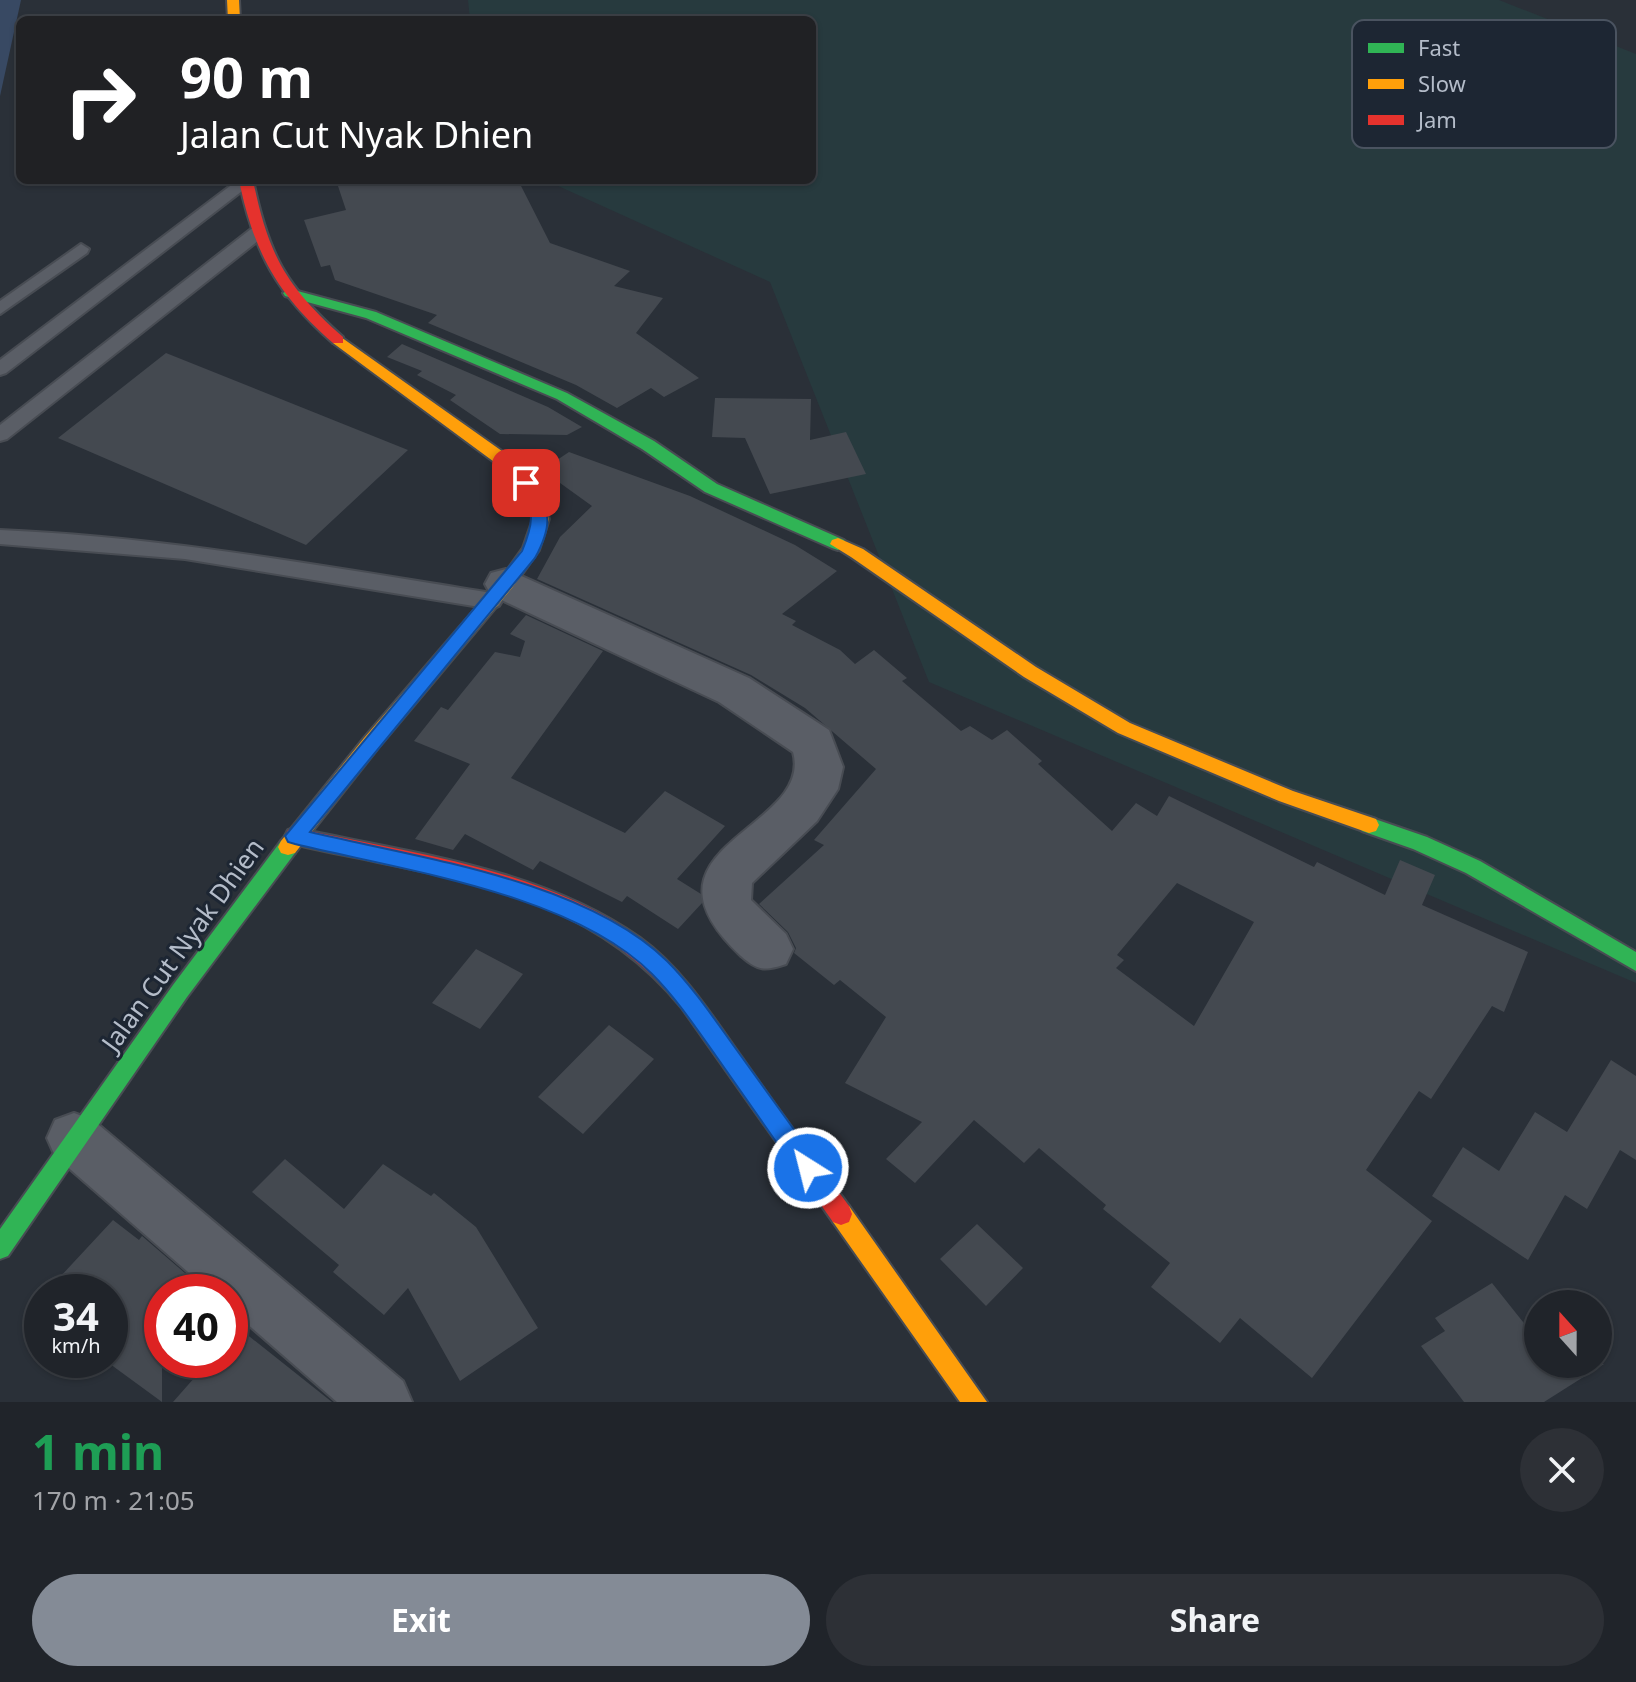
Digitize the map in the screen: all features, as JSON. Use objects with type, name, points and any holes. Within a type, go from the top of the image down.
[{"type":"main road","name":"Jalan Cut Nyak Dhien","points":[[0,1248],[74,1138],[295,836],[499,592],[529,554],[539,530],[540,509],[526,483],[498,456],[333,335],[290,293],[268,262],[257,233],[247,184]]},
{"type":"main road","points":[[290,293],[371,315],[562,396],[648,445],[711,488],[857,553],[1030,672],[1124,728],[1286,796],[1420,843],[1460,861],[1636,962]]},
{"type":"main road","points":[[295,836],[497,884],[566,908],[621,936],[659,967],[697,1012],[975,1402]]},
{"type":"street","points":[[499,592],[734,690],[813,742],[820,756],[817,787],[788,820],[738,865],[727,881],[726,898],[736,917],[768,949]]},
{"type":"street","points":[[74,1138],[382,1402]]},
{"type":"lane","points":[[0,369],[242,184]]},
{"type":"lane","points":[[0,435],[257,233]]},
{"type":"lane","points":[[0,309],[81,249]]},
{"type":"lane","points":[[0,537],[55,538],[140,546],[499,592]]},
{"type":"green space","points":[[468,0],[1499,0],[1550,20],[1352,20],[1352,148],[1616,148],[1616,46],[1636,54],[1636,983],[929,682],[770,282],[554,184],[816,184],[816,16],[470,16]]},
{"type":"water","points":[[0,0],[21,0],[16,16],[0,96]]},
{"type":"building","points":[[337,184],[520,184],[550,243],[630,271],[614,286],[663,298],[636,333],[699,378],[664,397],[651,388],[617,408],[576,385],[428,323],[437,315],[335,280],[330,265],[321,267],[304,220],[346,210]]},
{"type":"building","points":[[402,344],[548,407],[582,427],[567,435],[500,434],[450,400],[456,395],[417,375],[422,371],[387,357]]},
{"type":"building","points":[[166,353],[408,450],[306,545],[58,438]]},
{"type":"building","points":[[715,398],[811,399],[810,440],[846,432],[866,474],[770,494],[745,438],[712,437]]},
{"type":"building","points":[[569,452],[690,496],[795,545],[837,571],[782,614],[796,621],[792,625],[840,650],[855,664],[874,650],[907,678],[902,681],[961,731],[970,726],[992,740],[1007,730],[1042,761],[1038,764],[1112,831],[1136,803],[1157,816],[1169,796],[1314,867],[1317,862],[1385,895],[1400,860],[1435,875],[1422,905],[1528,952],[1504,1012],[1492,1006],[1431,1099],[1419,1091],[1366,1170],[1432,1221],[1312,1378],[1240,1318],[1220,1343],[1151,1287],[1170,1263],[1103,1209],[1106,1205],[1039,1148],[1024,1163],[974,1120],[915,1183],[886,1159],[922,1122],[845,1083],[886,1017],[840,980],[834,985],[794,953],[796,948],[788,932],[759,904],[824,845],[814,840],[876,769],[805,708],[751,675],[537,579],[560,537],[592,506],[542,470]],"holes":[[[1177,883],[1254,922],[1194,1026],[1116,968],[1124,960],[1117,955]]]},
{"type":"building","points":[[526,615],[603,651],[511,778],[625,833],[665,791],[725,826],[677,879],[701,894],[703,902],[678,929],[627,896],[622,902],[540,861],[533,870],[465,834],[453,850],[415,839],[470,764],[414,741],[441,707],[448,710],[495,652],[520,657],[525,641],[510,634]]},
{"type":"building","points":[[476,949],[523,974],[480,1029],[432,1003]]},
{"type":"building","points":[[609,1025],[654,1059],[583,1134],[538,1097]]},
{"type":"building","points":[[1611,1060],[1636,1076],[1636,1160],[1620,1150],[1587,1209],[1565,1195],[1528,1260],[1432,1196],[1463,1147],[1499,1171],[1535,1112],[1567,1132]]},
{"type":"building","points":[[285,1159],[344,1209],[383,1164],[431,1196],[434,1193],[476,1227],[538,1328],[460,1381],[408,1288],[384,1315],[333,1272],[339,1265],[252,1192]]},
{"type":"building","points":[[113,1220],[139,1240],[142,1236],[186,1274],[144,1274],[144,1378],[162,1378],[162,1402],[128,1377],[128,1274],[63,1274]]},
{"type":"building","points":[[977,1224],[1023,1268],[986,1306],[940,1259]]},
{"type":"building","points":[[1492,1283],[1524,1323],[1524,1378],[1582,1378],[1544,1402],[1464,1402],[1421,1346],[1445,1331],[1435,1318]]},
{"type":"building","points":[[248,1335],[332,1402],[173,1402],[194,1378],[248,1378]]},
{"type":"traffic: fast","points":[[290,293],[371,315],[562,396],[648,445],[711,488],[838,544]]},
{"type":"traffic: fast","points":[[1369,825],[1420,843],[1473,867],[1636,962]]},
{"type":"traffic: fast","points":[[0,1248],[180,991],[288,847]]},
{"type":"traffic: slow","points":[[233,0],[234,16]]},
{"type":"traffic: slow","points":[[288,847],[371,743],[506,584],[531,550],[541,519],[535,496],[507,463],[338,340]]},
{"type":"traffic: slow","points":[[838,544],[857,553],[1030,672],[1124,728],[1286,796],[1369,825]]},
{"type":"traffic: slow","points":[[841,1214],[975,1402]]},
{"type":"traffic: jam","points":[[247,184],[258,230],[275,270],[300,305],[338,340]]},
{"type":"traffic: jam","points":[[295,836],[425,864],[516,888],[599,922],[634,945],[663,971],[689,1001],[841,1214]]},
{"type":"route","points":[[526,483],[540,509],[539,530],[529,554],[295,836],[497,884],[566,908],[621,936],[659,967],[697,1012],[808,1168]]}]
